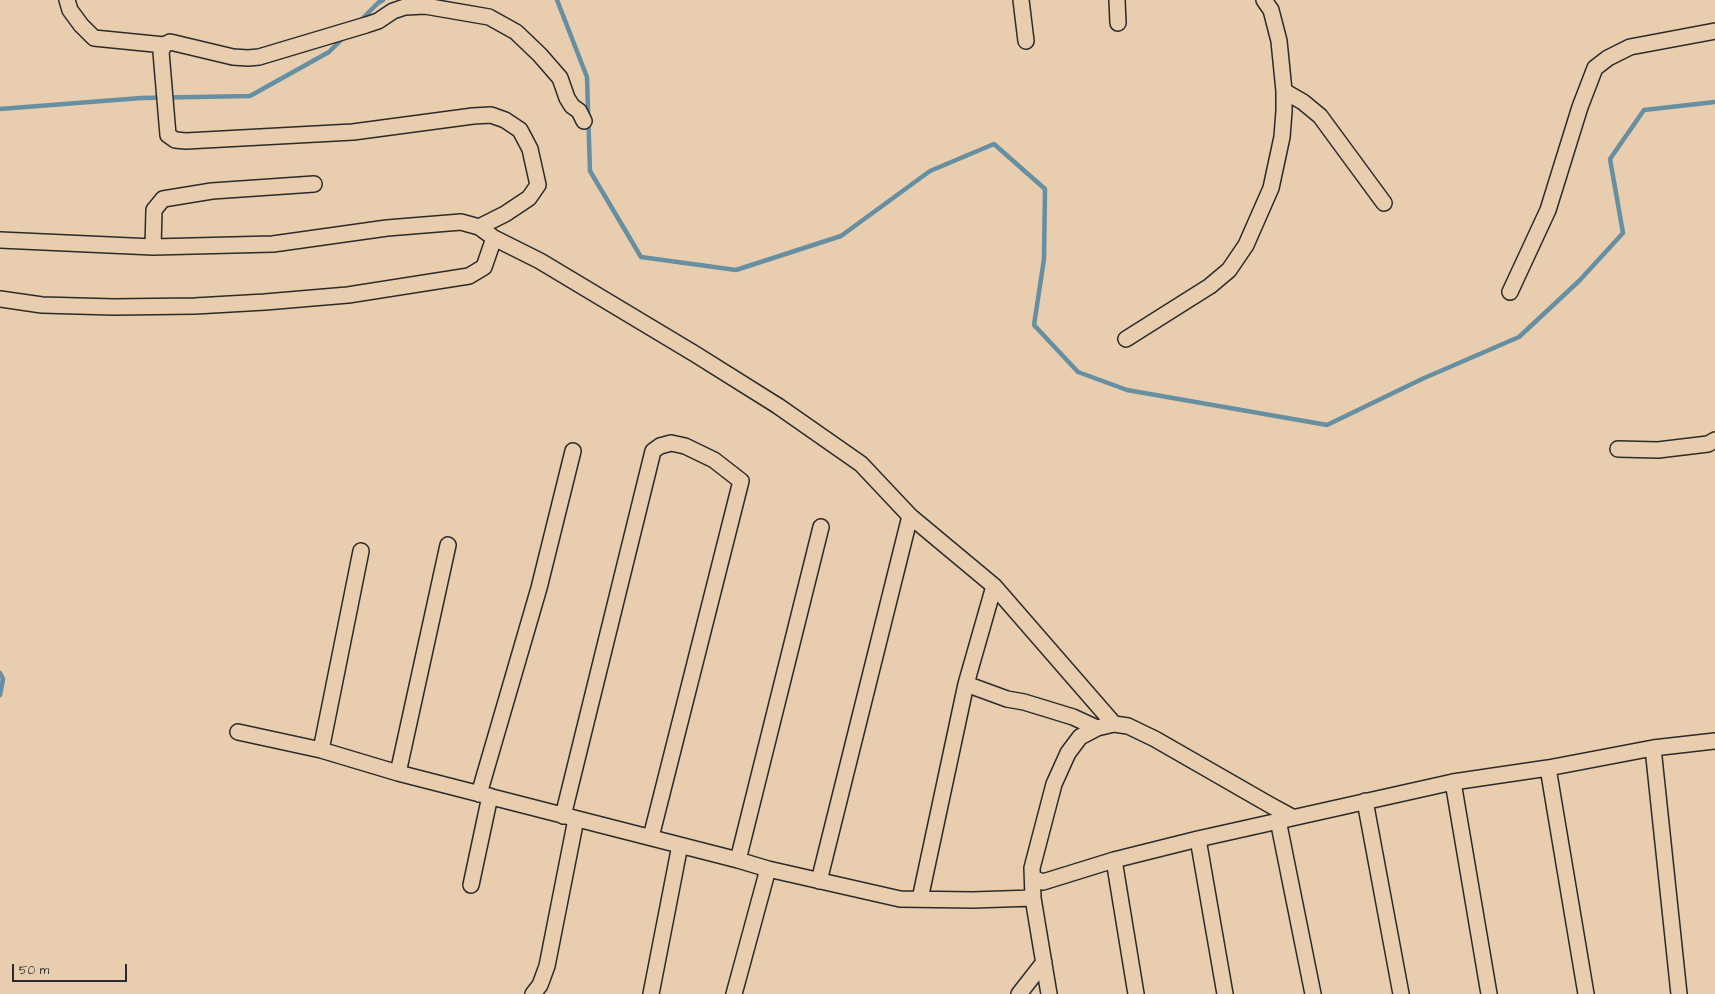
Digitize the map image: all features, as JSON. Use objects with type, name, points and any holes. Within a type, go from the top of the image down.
[{"type":"street","points":[[67,0],[70,10],[81,25],[94,38],[162,49]]},
{"type":"street","points":[[1021,0],[1026,41]]},
{"type":"street","points":[[1117,0],[1118,23]]},
{"type":"street","points":[[1126,339],[1210,286],[1230,270],[1246,245],[1271,188],[1282,137],[1284,91],[1279,40],[1271,10],[1264,0]]},
{"type":"street","points":[[162,49],[170,42],[233,57],[248,58],[366,25],[378,21],[393,11],[405,7],[425,6],[461,12],[489,17],[516,32],[540,55],[560,78],[567,98],[572,106],[578,110],[584,121]]},
{"type":"street","points":[[1510,292],[1548,210],[1580,107],[1595,68],[1608,58],[1630,47],[1715,31]]},
{"type":"street","points":[[162,49],[168,135],[170,138],[180,141],[345,132],[491,115],[506,120],[520,130],[530,149],[538,185],[529,198],[505,214],[479,227]]},
{"type":"street","points":[[1284,91],[1303,102],[1320,116],[1384,203]]},
{"type":"street","points":[[153,247],[154,210],[163,199],[212,191],[314,184]]},
{"type":"street","points":[[0,240],[153,247],[273,244],[387,228],[461,222],[479,227],[494,238],[540,261],[778,406],[861,464],[910,516],[994,586],[1114,724]]},
{"type":"street","points":[[0,299],[42,305],[114,307],[195,306],[348,295],[469,276],[484,268],[494,238]]},
{"type":"street","points":[[1618,449],[1658,450],[1708,444],[1715,440]]},
{"type":"street","points":[[533,994],[540,985],[547,966],[570,818],[653,451],[660,446],[671,443],[685,446],[714,460],[741,481],[651,838]]},
{"type":"street","points":[[471,885],[484,795],[539,588],[573,452]]},
{"type":"street","points":[[818,881],[910,516]]},
{"type":"street","points":[[738,860],[821,527]]},
{"type":"street","points":[[398,773],[448,545]]},
{"type":"street","points":[[321,750],[361,552]]},
{"type":"street","points":[[920,899],[966,684],[994,586]]},
{"type":"street","points":[[966,684],[1007,699],[1024,702],[1073,718],[1097,728]]},
{"type":"street","points":[[1049,994],[1033,898],[1032,868],[1054,784],[1068,753],[1080,737],[1097,728],[1114,724],[1128,726],[1155,739],[1270,805],[1285,818],[1313,994]]},
{"type":"street","points":[[238,732],[321,750],[398,773],[768,869],[900,899],[1033,898]]},
{"type":"street","points":[[1033,878],[1043,882],[1114,860],[1198,839],[1285,818],[1453,782],[1548,768],[1654,748],[1715,741]]},
{"type":"street","points":[[1654,748],[1679,994]]},
{"type":"street","points":[[1548,768],[1586,994]]},
{"type":"street","points":[[1453,782],[1488,994]]},
{"type":"street","points":[[1365,801],[1401,994]]},
{"type":"street","points":[[1198,839],[1225,994]]},
{"type":"street","points":[[651,994],[680,845]]},
{"type":"street","points":[[1114,860],[1136,994]]},
{"type":"street","points":[[734,994],[768,869]]},
{"type":"street","points":[[1019,994],[1044,962]]},
{"type":"waterway","points":[[359,22],[383,0]]},
{"type":"waterway","points":[[557,0],[587,77],[590,171],[641,257],[736,270],[841,236],[930,171],[994,144],[1045,189],[1044,259],[1034,325],[1078,372],[1127,390],[1327,425],[1422,379],[1519,337],[1579,281],[1623,233],[1610,159],[1644,110],[1715,102]]},
{"type":"waterway","points":[[0,109],[141,98],[250,96],[329,52],[344,37]]},
{"type":"waterway","points":[[0,673],[3,679],[0,695]]}]
